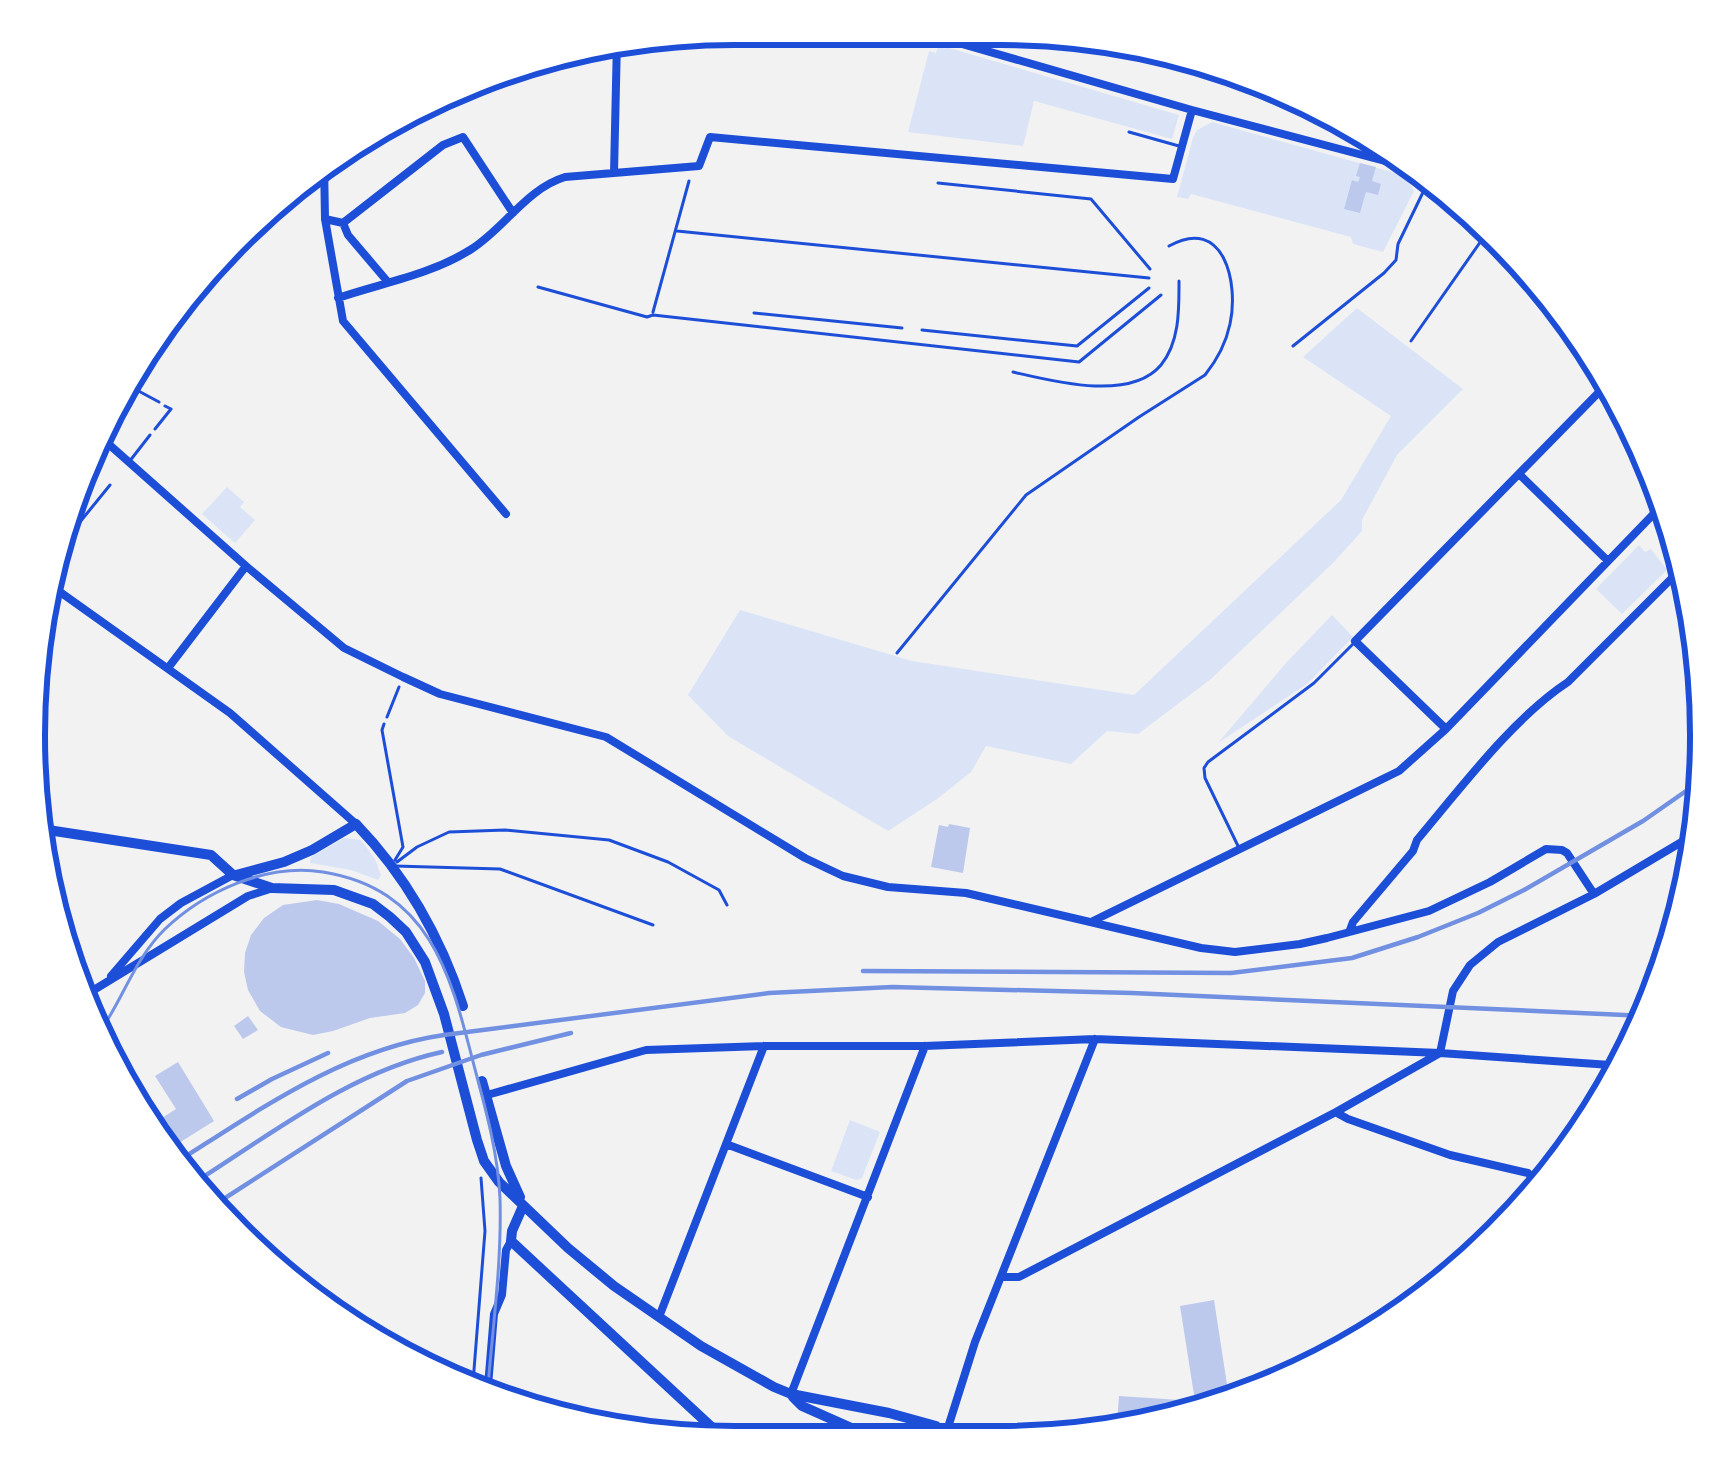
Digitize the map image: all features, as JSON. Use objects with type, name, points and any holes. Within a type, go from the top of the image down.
[{"type":"main road","points":[[233,875],[284,862],[356,824],[377,846],[438,941],[463,1006]]},
{"type":"main road","points":[[52,830],[211,855],[233,875],[272,888],[334,890],[373,904],[406,932],[425,962],[490,1171],[583,1261],[658,1319],[790,1394],[802,1406],[847,1426]]},
{"type":"main road","points":[[482,1081],[506,1166],[523,1206],[511,1241],[710,1425]]},
{"type":"main road","points":[[790,1394],[936,1426]]},
{"type":"street","points":[[966,45],[1381,160]]},
{"type":"street","points":[[614,173],[616,56]]},
{"type":"street","points":[[338,298],[423,273],[471,249],[545,183],[566,177],[699,166],[710,136],[1173,178],[1192,110]]},
{"type":"street","points":[[343,223],[443,145],[464,137],[513,213]]},
{"type":"street","points":[[324,181],[325,219],[343,321],[506,514]]},
{"type":"street","points":[[325,219],[343,223]]},
{"type":"street","points":[[343,223],[387,281]]},
{"type":"street","points":[[1446,729],[1355,641],[1598,392]]},
{"type":"street","points":[[110,444],[344,648],[440,694],[607,737],[843,876],[889,886],[966,893],[1218,952],[1300,944],[1429,911],[1490,883],[1546,849],[1568,854],[1594,894]]},
{"type":"street","points":[[1519,473],[1608,561]]},
{"type":"street","points":[[1091,922],[1399,771],[1446,729],[1653,514]]},
{"type":"street","points":[[168,668],[245,566]]},
{"type":"street","points":[[1349,932],[1481,763],[1672,579]]},
{"type":"street","points":[[60,592],[230,712],[356,824]]},
{"type":"street","points":[[1002,1276],[1019,1276],[1440,1053],[1453,991],[1470,965],[1498,942],[1594,894],[1681,842]]},
{"type":"street","points":[[104,984],[160,919],[233,875]]},
{"type":"street","points":[[94,990],[248,896],[272,888]]},
{"type":"street","points":[[948,1426],[975,1342],[1095,1040]]},
{"type":"street","points":[[487,1095],[646,1050],[764,1046],[1095,1040],[1440,1053],[1606,1065]]},
{"type":"street","points":[[658,1319],[764,1046]]},
{"type":"street","points":[[790,1394],[926,1046]]},
{"type":"street","points":[[1336,1112],[1450,1155],[1531,1176]]},
{"type":"street","points":[[726,1144],[868,1197]]},
{"type":"street","points":[[489,1380],[494,1314],[511,1241]]},
{"type":"lane","points":[[1129,132],[1182,147]]},
{"type":"lane","points":[[652,315],[689,181]]},
{"type":"lane","points":[[1292,346],[1396,260],[1398,244],[1424,191]]},
{"type":"lane","points":[[677,231],[1149,278]]},
{"type":"lane","points":[[897,653],[1026,495],[1210,368],[1231,322],[1228,273],[1219,251],[1207,240],[1187,238],[1169,246]]},
{"type":"lane","points":[[1411,341],[1481,241]]},
{"type":"lane","points":[[1013,372],[1070,385],[1108,385],[1149,376],[1166,359],[1174,340],[1179,280]]},
{"type":"lane","points":[[538,287],[647,317],[1079,362],[1161,295]]},
{"type":"lane","points":[[138,391],[159,402]]},
{"type":"lane","points":[[129,462],[150,435]]},
{"type":"lane","points":[[79,523],[110,485]]},
{"type":"lane","points":[[1240,850],[1204,768],[1315,683],[1355,641]]},
{"type":"lane","points":[[384,724],[403,847],[391,866]]},
{"type":"lane","points":[[391,866],[449,832],[505,830],[608,840],[702,880],[719,890],[727,905]]},
{"type":"lane","points":[[391,866],[500,869],[653,925]]},
{"type":"path","points":[[938,183],[1091,199],[1151,270]]},
{"type":"path","points":[[922,330],[1077,346],[1150,287]]},
{"type":"path","points":[[754,313],[902,328]]},
{"type":"path","points":[[150,435],[171,409],[159,402]]},
{"type":"path","points":[[384,724],[403,677]]},
{"type":"path","points":[[474,1374],[485,1231],[477,1141]]},
{"type":"shaded area","points":[[939,45],[1179,115],[1172,139],[1034,101],[1023,146],[908,132],[929,51],[936,53]]},
{"type":"shaded area","points":[[1212,122],[1402,175],[1414,191],[1383,252],[1353,244],[1351,237],[1191,194],[1188,199],[1177,197],[1197,130]]},
{"type":"shaded area","points":[[1357,308],[1463,389],[1397,455],[1362,520],[1362,531],[1334,562],[1211,679],[1138,734],[1107,731],[1071,764],[986,746],[971,772],[888,831],[728,736],[688,695],[740,610],[912,661],[1134,695],[1341,500],[1391,416],[1303,357]]},
{"type":"shaded area","points":[[227,487],[255,520],[235,543],[202,514]]},
{"type":"shaded area","points":[[1639,545],[1645,552],[1651,549],[1667,570],[1622,614],[1596,589]]},
{"type":"shaded area","points":[[1332,615],[1353,637],[1307,684],[1218,743],[1286,663]]},
{"type":"shaded area","points":[[344,838],[361,840],[375,859],[381,875],[378,880],[310,863],[311,857]]},
{"type":"shaded area","points":[[850,1120],[880,1132],[862,1178],[856,1180],[831,1171]]},
{"type":"building","points":[[1360,163],[1376,167],[1372,181],[1381,184],[1378,195],[1366,192],[1360,213],[1344,209],[1352,180],[1358,182],[1360,177],[1356,176]]},
{"type":"building","points":[[939,825],[970,828],[963,873],[931,867]]},
{"type":"building","points":[[317,900],[378,921],[400,939],[425,981],[418,1005],[405,1013],[313,1035],[281,1027],[260,1011],[244,972],[251,935],[283,905]]},
{"type":"building","points":[[248,1016],[258,1030],[243,1039],[234,1026]]},
{"type":"building","points":[[178,1062],[214,1121],[179,1143],[161,1119],[176,1109],[155,1076]]},
{"type":"building","points":[[1214,1300],[1227,1387],[1194,1397],[1180,1306]]},
{"type":"building","points":[[1119,1396],[1184,1400],[1118,1416]]},
{"type":"tram line","points":[[107,1020],[165,929],[218,892],[259,876],[302,870],[360,882],[390,898],[414,919],[432,945],[458,1005],[497,1166],[500,1248],[489,1380]]},
{"type":"railway","points":[[863,971],[1231,973],[1352,958],[1418,937],[1524,890],[1688,790]]},
{"type":"railway","points":[[187,1155],[335,1068],[406,1043],[769,993],[892,987],[1132,993],[1630,1015]]},
{"type":"railway","points":[[224,1199],[407,1081],[481,1055],[571,1033]]},
{"type":"railway","points":[[204,1176],[342,1090],[408,1061],[442,1052]]},
{"type":"railway","points":[[237,1099],[328,1053]]}]
